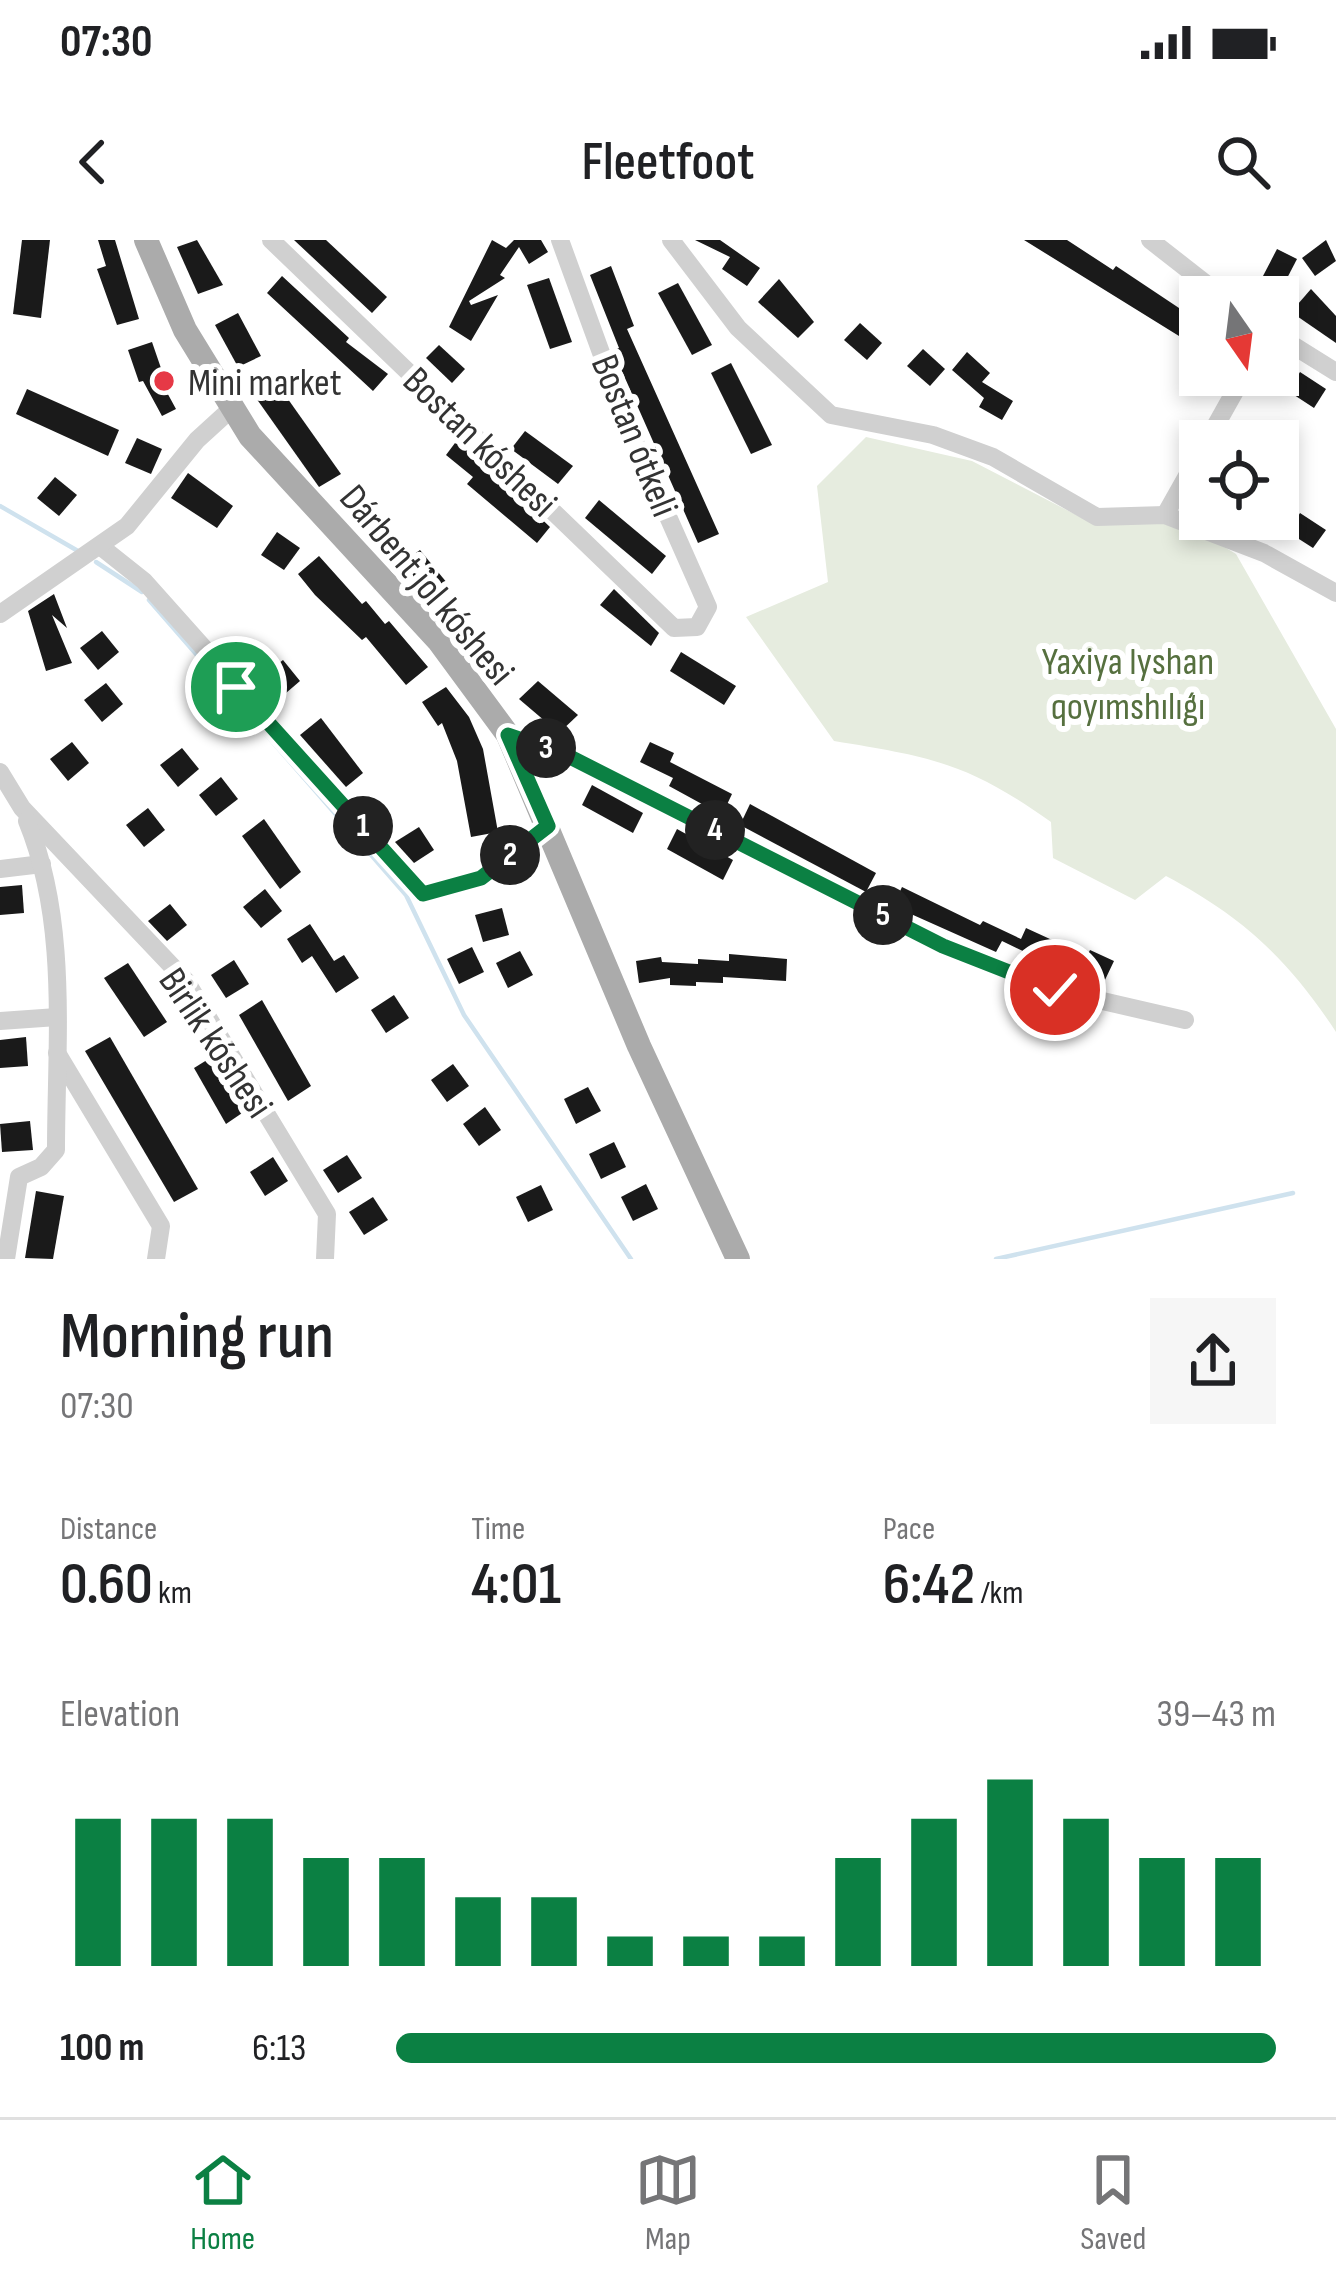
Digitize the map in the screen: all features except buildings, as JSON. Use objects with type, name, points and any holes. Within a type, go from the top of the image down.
[{"type":"main road","name":"Dárbent jol kóshesi","points":[[146,240],[185,331],[250,436],[438,640],[508,735],[639,1046],[738,1259]]},
{"type":"street","name":"Bostan kóshesi","points":[[271,240],[674,628],[697,627]]},
{"type":"street","name":"Bostan ótkeli","points":[[560,240],[627,424],[708,607],[697,627]]},
{"type":"street","points":[[671,240],[738,328],[831,415],[933,435],[993,457],[1097,517],[1166,515],[1264,553],[1336,592]]},
{"type":"street","points":[[1150,240],[1196,276]]},
{"type":"street","points":[[1299,348],[1336,372]]},
{"type":"street","points":[[0,614],[127,526],[197,440],[231,409]]},
{"type":"street","points":[[1166,515],[1179,491]]},
{"type":"street","points":[[100,546],[144,581],[423,894],[481,878],[548,826]]},
{"type":"street","points":[[508,735],[564,754],[943,946],[1055,990],[1184,1020]]},
{"type":"street","name":"Birlik kóshesi","points":[[0,772],[22,808],[186,981],[327,1214],[325,1259]]},
{"type":"street","points":[[6,1259],[10,1178],[41,1167],[56,1150],[58,974],[42,864],[22,808]]},
{"type":"street","points":[[0,869],[42,864]]},
{"type":"street","points":[[0,1021],[57,1018]]},
{"type":"street","points":[[56,1052],[161,1226],[156,1259]]},
{"type":"green space","name":"Yaxiya Iyshan qoyımshılıǵı","points":[[866,437],[972,461],[1088,521],[1179,525],[1179,540],[1213,540],[1236,554],[1336,729],[1336,1032],[1262,942],[1193,891],[1166,876],[1135,900],[1053,858],[1051,822],[996,787],[924,758],[834,741],[746,617],[828,582],[817,486]]},
{"type":"waterway","points":[[0,506],[78,551]]},
{"type":"waterway","points":[[96,562],[142,592]]},
{"type":"waterway","points":[[149,600],[406,895],[464,1015],[631,1259]]},
{"type":"waterway","points":[[996,1259],[1293,1193]]},
{"type":"place","name":"Mini market","points":[[164,381]]},
{"type":"route","points":[[236,687],[423,894],[481,878],[548,826],[508,735],[564,754],[943,946],[1055,990]]}]
